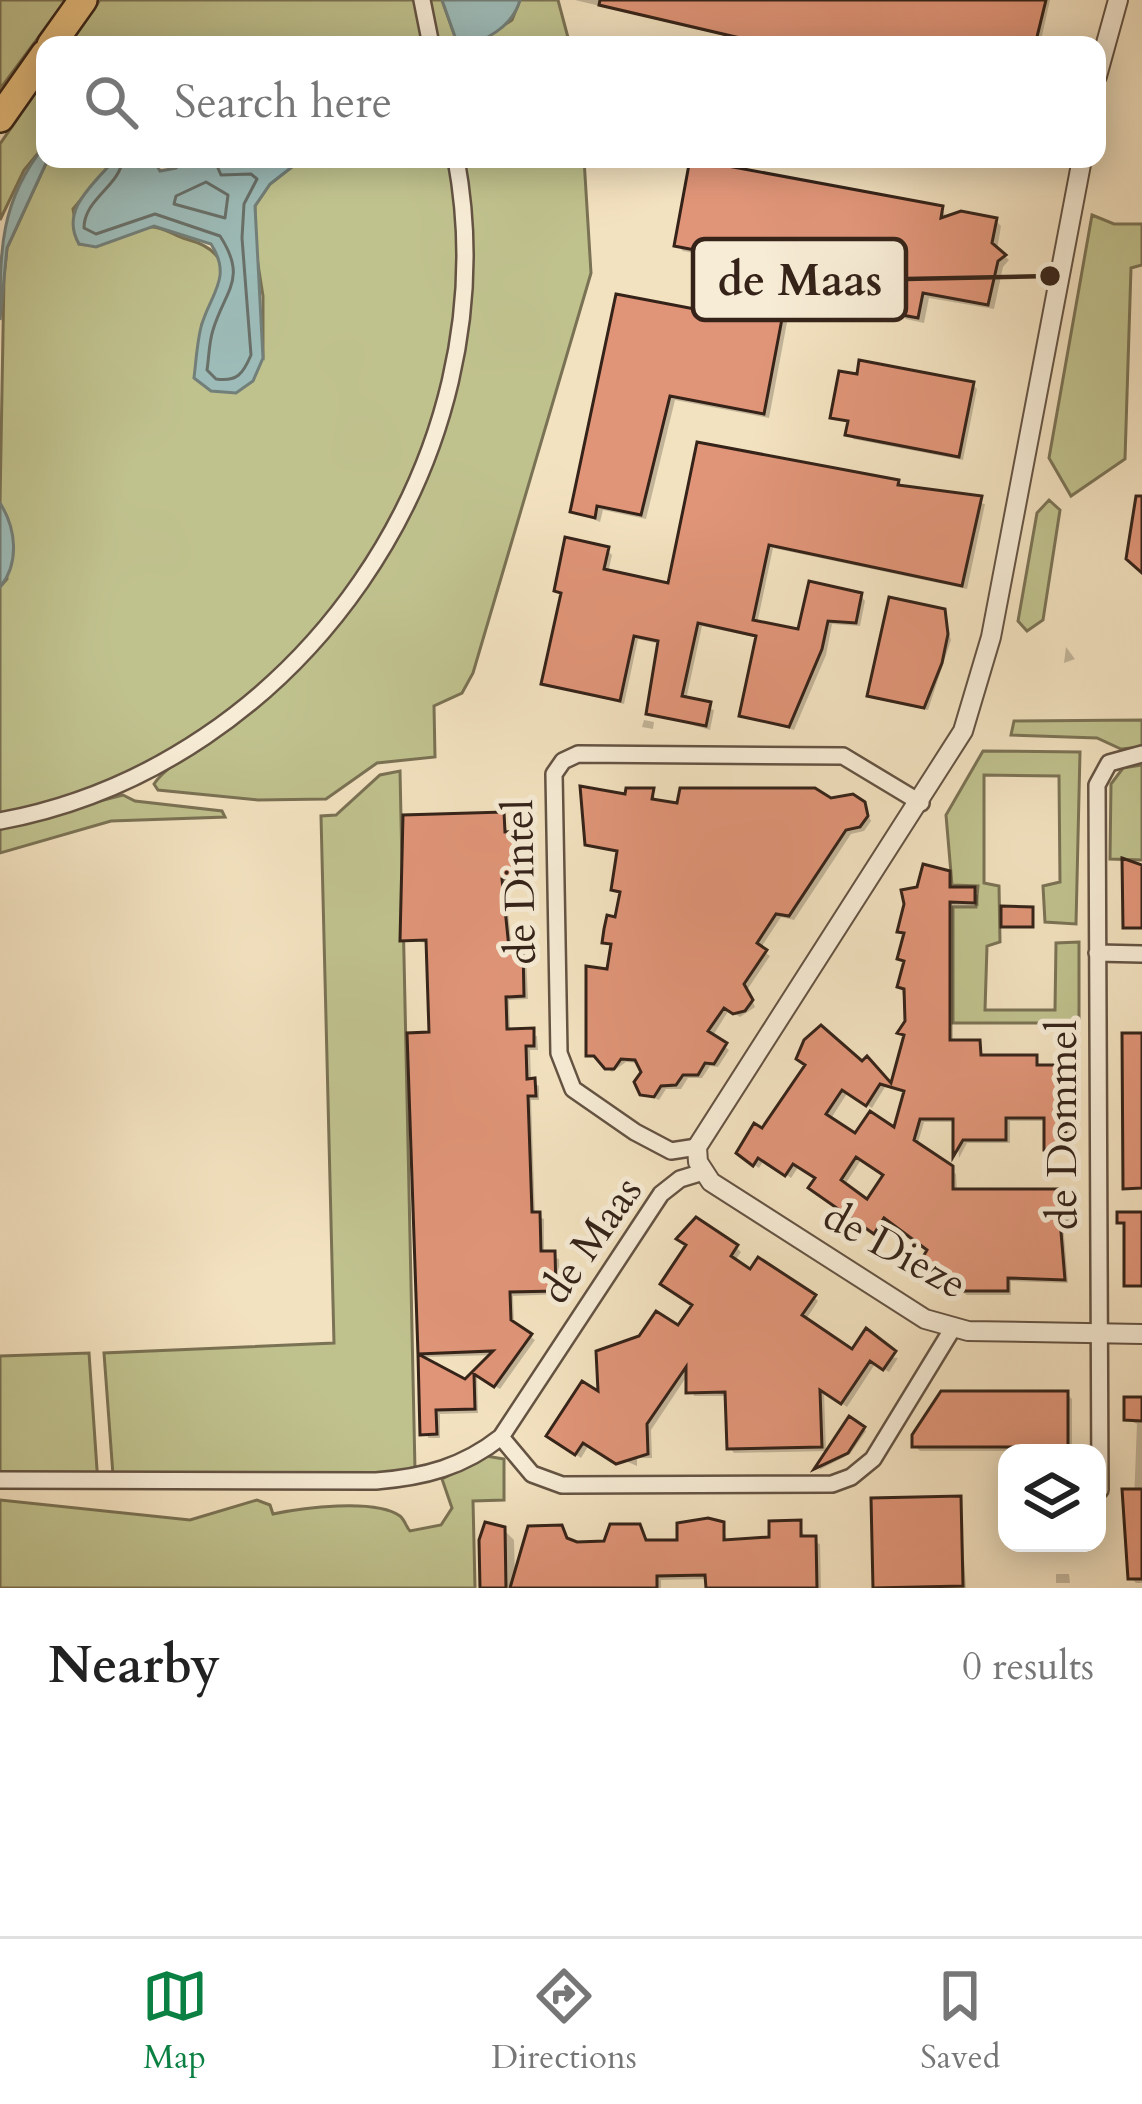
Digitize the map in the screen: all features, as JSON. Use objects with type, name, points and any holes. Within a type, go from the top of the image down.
[{"type":"highway","points":[[57,36],[83,0]]},
{"type":"highway","points":[[0,118],[36,67]]},
{"type":"street","points":[[422,0],[429,36]]},
{"type":"street","points":[[1106,43],[1118,0]]},
{"type":"street","points":[[0,821],[110,790],[197,743],[279,680],[320,639],[362,581],[415,490],[447,395],[464,284],[457,168]]},
{"type":"street","points":[[698,1148],[963,731],[981,678],[1080,168]]},
{"type":"street","name":"de Dintel","points":[[698,1148],[671,1151],[573,1089],[559,1053],[554,774],[562,760],[578,754],[843,755],[921,802]]},
{"type":"street","name":"de Dommel","points":[[1100,1444],[1096,785],[1108,763],[1142,754]]},
{"type":"street","points":[[1097,953],[1142,954]]},
{"type":"street","name":"de Maas","points":[[0,1480],[418,1478],[472,1460],[501,1437],[661,1194],[680,1179],[703,1172],[698,1148]]},
{"type":"street","name":"de Dieze","points":[[703,1172],[925,1319],[952,1328],[1142,1334]]},
{"type":"street","points":[[501,1437],[532,1474],[562,1485],[832,1484],[851,1477],[873,1459],[952,1328]]},
{"type":"green space","points":[[0,0],[66,0],[36,36],[0,89]]},
{"type":"green space","points":[[100,0],[416,0],[424,36],[75,36]]},
{"type":"green space","points":[[429,0],[442,0],[455,36],[437,36]]},
{"type":"green space","points":[[520,0],[558,0],[568,36],[488,36],[512,20]]},
{"type":"green space","points":[[36,92],[36,156],[0,220],[0,144]]},
{"type":"green space","points":[[44,168],[107,168],[73,209],[79,244],[99,244],[151,227],[203,245],[214,253],[222,272],[202,324],[263,358],[255,206],[270,184],[290,168],[452,168],[460,271],[447,365],[424,441],[393,513],[352,581],[304,643],[248,697],[184,744],[101,788],[0,816],[0,587],[7,579],[0,503],[7,248]]},
{"type":"green space","points":[[464,168],[585,168],[591,273],[473,673],[462,693],[434,706],[435,757],[377,763],[326,799],[258,800],[158,790],[154,784],[163,774],[284,683],[333,631],[375,573],[411,510],[440,443],[460,374],[471,303],[472,231]]},
{"type":"green space","points":[[1092,215],[1114,224],[1142,224],[1142,265],[1131,268],[1125,459],[1071,496],[1049,458]]},
{"type":"green space","points":[[1049,500],[1060,510],[1043,620],[1027,631],[1018,621],[1037,513]]},
{"type":"green space","points":[[1142,720],[1142,747],[1121,749],[1097,738],[1011,735],[1014,721]]},
{"type":"green space","points":[[983,751],[1080,752],[1076,924],[1045,922],[1043,886],[1060,882],[1059,776],[984,775],[984,883],[999,886],[1000,942],[987,946],[985,1010],[1055,1010],[1056,943],[1079,942],[1079,1023],[953,1023],[953,907],[976,907],[978,886],[952,885],[946,815]]},
{"type":"green space","points":[[1142,765],[1142,860],[1110,859],[1111,784],[1123,768]]},
{"type":"green space","points":[[400,771],[415,1470],[395,1475],[113,1475],[104,1353],[334,1343],[321,816],[336,815],[380,775]]},
{"type":"green space","points":[[123,795],[135,801],[222,811],[225,817],[111,821],[0,853],[0,827]]},
{"type":"green space","points":[[89,1353],[98,1484],[0,1484],[0,1356]]},
{"type":"green space","points":[[486,1456],[504,1459],[504,1500],[473,1501],[475,1588],[0,1588],[0,1500],[190,1520],[257,1500],[270,1505],[273,1514],[319,1507],[374,1507],[400,1516],[410,1531],[441,1525],[452,1508],[442,1479]]},
{"type":"water","points":[[442,0],[520,0],[496,32],[455,36]]},
{"type":"water","points":[[36,158],[36,168],[44,168],[7,248],[0,320],[6,227]]},
{"type":"water","points":[[107,168],[290,168],[270,184],[255,206],[263,358],[253,381],[236,393],[211,391],[194,378],[201,327],[220,277],[211,244],[154,226],[96,247],[79,244],[73,220],[89,188]]},
{"type":"water","points":[[0,503],[14,545],[11,567],[0,587]]},
{"type":"building","points":[[600,0],[1046,0],[1037,36],[732,36],[599,5]]},
{"type":"building","points":[[688,168],[738,168],[943,206],[941,218],[961,211],[997,218],[992,243],[1006,255],[998,261],[988,305],[923,293],[918,318],[897,314],[901,289],[674,246]]},
{"type":"building","points":[[616,294],[747,319],[751,297],[785,303],[764,414],[670,396],[641,515],[597,506],[595,518],[570,512]]},
{"type":"building","points":[[859,360],[974,382],[959,457],[845,435],[848,421],[830,418],[839,371],[857,374]]},
{"type":"building","points":[[697,442],[899,480],[898,485],[982,496],[962,586],[769,545],[753,620],[798,629],[809,581],[862,593],[856,623],[828,621],[822,649],[789,727],[739,716],[756,636],[698,623],[682,696],[711,702],[706,726],[646,714],[658,641],[634,636],[620,701],[541,684],[561,593],[554,591],[565,537],[609,547],[604,569],[668,583]]},
{"type":"building","points":[[1136,496],[1142,496],[1142,573],[1126,559]]},
{"type":"building","points":[[889,597],[945,609],[948,634],[942,663],[924,708],[867,696]]},
{"type":"building","points":[[580,786],[625,794],[626,788],[654,788],[652,799],[677,803],[680,788],[815,788],[831,798],[853,794],[865,802],[868,816],[860,827],[846,830],[789,916],[776,914],[757,943],[767,950],[744,984],[753,1000],[745,1011],[733,1014],[724,1008],[708,1031],[727,1043],[714,1064],[705,1063],[698,1075],[683,1075],[676,1085],[661,1086],[654,1097],[640,1095],[634,1082],[641,1072],[635,1060],[621,1059],[614,1069],[605,1069],[594,1056],[586,1056],[586,966],[607,969],[611,944],[602,943],[604,929],[607,915],[615,917],[620,892],[611,890],[617,851],[585,845]]},
{"type":"building","points":[[504,812],[505,832],[531,831],[532,878],[502,879],[509,948],[523,948],[524,996],[506,997],[507,1029],[534,1028],[534,1046],[526,1046],[527,1079],[535,1078],[536,1096],[528,1096],[532,1212],[540,1212],[541,1251],[555,1251],[556,1291],[510,1292],[511,1320],[532,1334],[494,1387],[474,1374],[475,1409],[436,1410],[437,1434],[420,1435],[407,1033],[429,1032],[426,940],[400,941],[403,815]],"holes":[[[493,1351],[465,1379],[418,1354]]]},
{"type":"building","points":[[1122,858],[1142,865],[1142,928],[1123,928]]},
{"type":"building","points":[[923,864],[950,871],[950,887],[975,887],[975,903],[950,902],[950,1040],[980,1040],[981,1055],[1037,1055],[1037,1065],[1067,1065],[1067,1093],[1065,1150],[1044,1150],[1044,1118],[1006,1118],[1006,1140],[963,1140],[953,1157],[953,1119],[920,1119],[914,1140],[953,1166],[953,1189],[1071,1189],[1071,1220],[1060,1220],[1065,1280],[1008,1278],[1008,1291],[960,1291],[919,1264],[927,1250],[884,1218],[874,1234],[808,1188],[815,1178],[793,1164],[785,1176],[758,1158],[753,1166],[736,1153],[754,1123],[762,1128],[805,1065],[796,1059],[804,1040],[821,1025],[862,1061],[867,1056],[891,1083],[904,1035],[897,1033],[905,1021],[904,989],[897,987],[904,961],[897,959],[904,933],[897,932],[904,904],[901,890],[917,887]],"holes":[[[880,1084],[904,1091],[894,1127],[870,1111],[855,1133],[826,1114],[842,1090],[866,1106]],[[856,1157],[883,1175],[867,1199],[841,1180]]]},
{"type":"building","points":[[1001,906],[1033,907],[1033,927],[1001,927]]},
{"type":"building","points":[[1122,1033],[1142,1033],[1142,1188],[1123,1189]]},
{"type":"building","points":[[1117,1212],[1142,1212],[1142,1286],[1124,1286],[1124,1223],[1117,1223]]},
{"type":"building","points":[[696,1217],[738,1245],[731,1256],[750,1269],[758,1257],[816,1295],[802,1315],[852,1349],[866,1328],[896,1351],[883,1370],[870,1361],[841,1404],[820,1390],[822,1447],[727,1449],[725,1392],[686,1393],[686,1367],[647,1424],[648,1454],[616,1464],[583,1443],[575,1455],[546,1436],[582,1381],[598,1391],[596,1351],[639,1336],[656,1311],[678,1325],[692,1305],[660,1284],[686,1245],[676,1239]]},
{"type":"building","points":[[941,1391],[1068,1391],[1068,1444],[912,1447],[912,1435]]},
{"type":"building","points":[[1124,1397],[1142,1397],[1142,1421],[1124,1420]]},
{"type":"building","points":[[849,1416],[865,1427],[848,1453],[814,1469]]},
{"type":"building","points":[[1122,1489],[1142,1489],[1142,1579],[1128,1579]]},
{"type":"building","points":[[961,1496],[963,1586],[873,1588],[871,1498]]},
{"type":"building","points":[[708,1518],[724,1522],[724,1540],[769,1537],[769,1521],[801,1520],[801,1536],[816,1536],[817,1588],[706,1588],[705,1575],[657,1576],[657,1588],[510,1588],[528,1526],[562,1525],[567,1538],[577,1542],[604,1541],[610,1524],[640,1524],[646,1540],[677,1540],[677,1523]]},
{"type":"building","points":[[485,1522],[505,1527],[506,1588],[480,1588],[479,1540]]},
{"type":"place","name":"de Maas","points":[[1050,276]]}]
